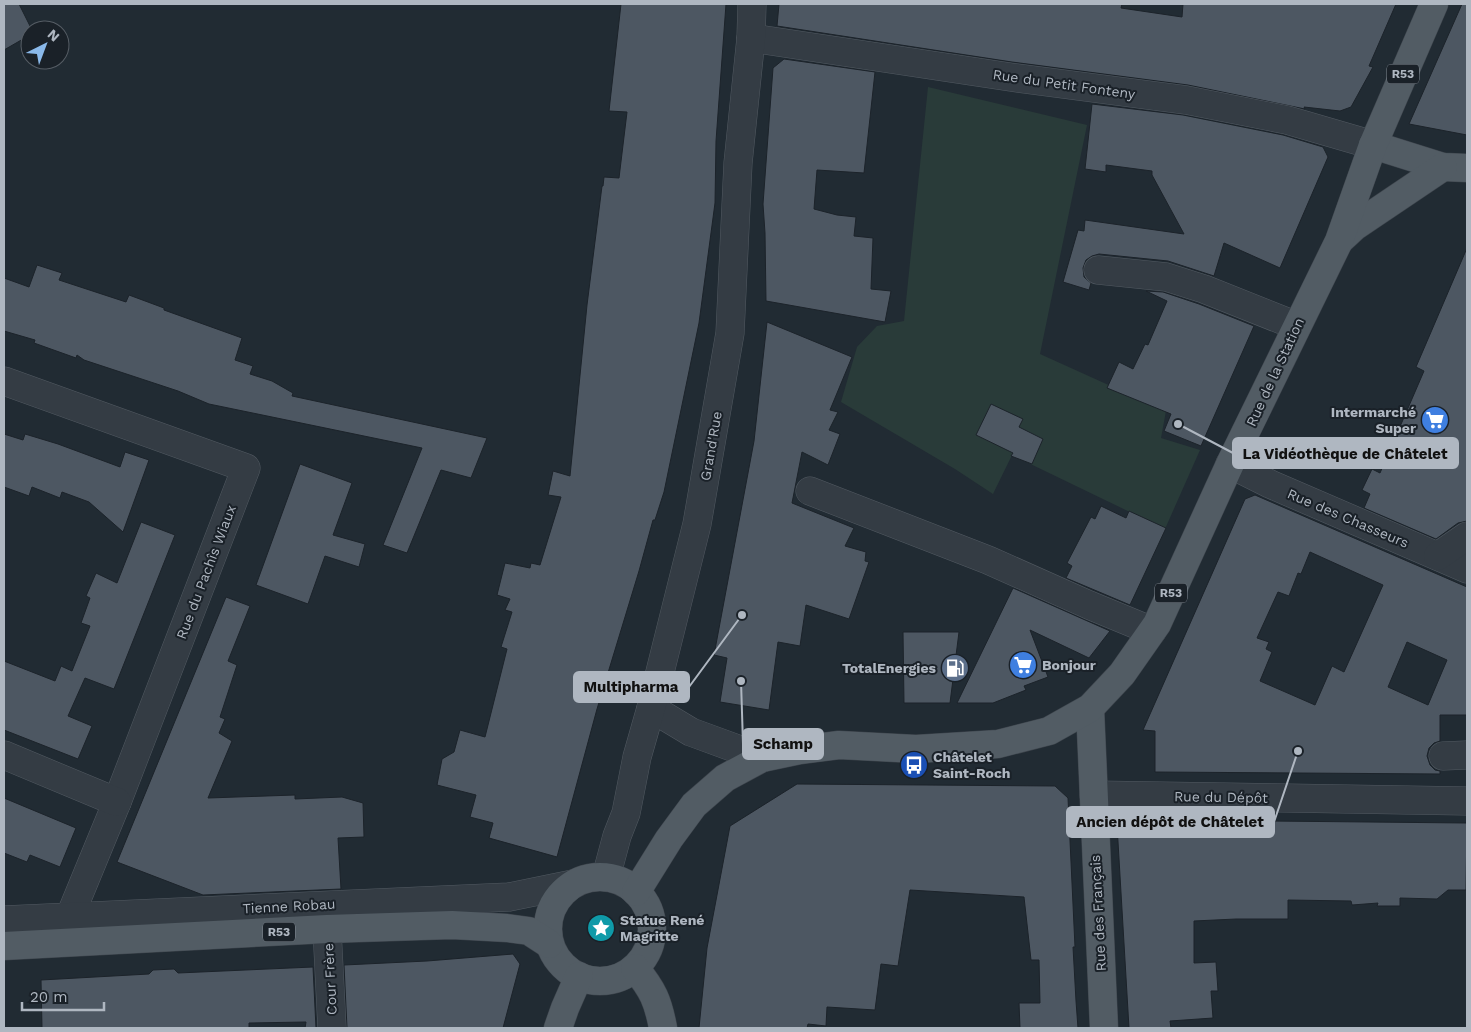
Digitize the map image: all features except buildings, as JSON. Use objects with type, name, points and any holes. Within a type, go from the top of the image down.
[{"type":"main road","name":"Rue de la Station","points":[[636,892],[669,839],[694,805],[725,778],[762,758],[800,750],[840,746],[916,749],[984,746],[1049,731],[1090,708],[1122,674],[1157,624],[1230,464],[1339,241],[1364,143],[1434,4]]},
{"type":"main road","points":[[1364,143],[1455,167]]},
{"type":"main road","points":[[1339,241],[1354,227],[1455,167]]},
{"type":"main road","name":"Rue des Français","points":[[1090,708],[1104,1028]]},
{"type":"main road","points":[[550,944],[548,928],[551,910],[560,896],[573,884],[588,878],[606,877],[622,882],[636,892],[647,905],[652,922],[651,939],[645,955],[635,968],[650,986],[658,1005],[663,1028]]},
{"type":"main road","name":"Tienne Robau","points":[[4,946],[327,929],[452,925],[528,931],[550,944]]},
{"type":"main road","name":"R53","points":[[550,944],[558,960],[570,972],[586,979],[603,981],[620,977],[635,968]]},
{"type":"main road","points":[[558,1028],[579,976]]},
{"type":"street","name":"Grand'Rue","points":[[606,877],[617,836],[626,813],[637,757],[697,524],[730,332],[738,164],[751,38],[752,4]]},
{"type":"street","name":"Rue du Petit Fonteny","points":[[751,38],[993,75],[1186,100],[1287,120],[1364,143]]},
{"type":"street","points":[[1098,270],[1166,277],[1204,289],[1297,326]]},
{"type":"street","name":"Rue du Pachîs Wiaux","points":[[4,381],[246,468],[117,802],[70,916]]},
{"type":"street","name":"Rue des Chasseurs","points":[[1230,464],[1277,487],[1467,569]]},
{"type":"street","points":[[810,492],[988,560],[1152,631]]},
{"type":"street","points":[[1438,556],[1467,536]]},
{"type":"street","points":[[651,708],[692,732],[762,758]]},
{"type":"street","points":[[4,755],[117,802]]},
{"type":"street","name":"Rue du Dépôt","points":[[1094,795],[1467,801]]},
{"type":"street","name":"Tienne Robau","points":[[4,920],[509,897],[573,884]]},
{"type":"street","name":"Cour Frère","points":[[327,929],[332,1028]]},
{"type":"shaded area","points":[[928,87],[1087,125],[1040,354],[1166,411],[1161,438],[1200,450],[1165,529],[1012,455],[993,494],[955,469],[841,402],[857,347],[877,326],[904,321]]},
{"type":"place","name":"Intermarché Super","points":[[1435,420]]},
{"type":"place","name":"La Vidéothèque de Châtelet","points":[[1178,424]]},
{"type":"place","name":"Multipharma","points":[[742,615]]},
{"type":"place","name":"Bonjour","points":[[1023,665]]},
{"type":"place","name":"TotalEnergies","points":[[955,668]]},
{"type":"place","name":"Schamp","points":[[741,681]]},
{"type":"place","name":"Ancien dépôt de Châtelet","points":[[1298,751]]},
{"type":"place","name":"Châtelet Saint-Roch","points":[[914,765]]},
{"type":"place","name":"Statue René Magritte","points":[[601,928]]}]
